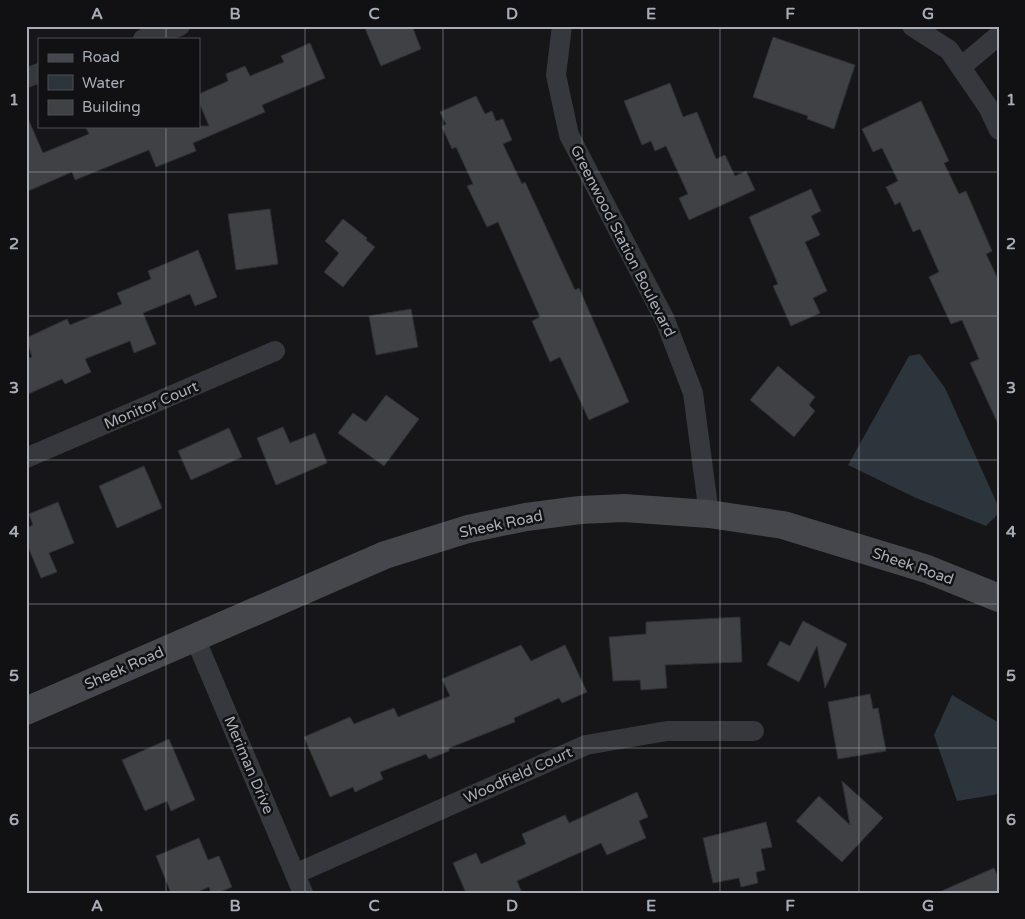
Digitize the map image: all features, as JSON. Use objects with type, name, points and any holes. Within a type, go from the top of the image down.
[{"type":"street","points":[[146,38],[180,26]]},
{"type":"street","name":"Greenwood Station Boulevard","points":[[562,26],[556,74],[569,135],[665,320],[693,394],[709,514]]},
{"type":"street","points":[[912,26],[949,50],[988,107],[999,130]]},
{"type":"street","points":[[961,67],[999,35]]},
{"type":"street","points":[[26,78],[38,73]]},
{"type":"street","name":"Monitor Court","points":[[26,458],[275,351]]},
{"type":"street","name":"Sheek Road","points":[[26,711],[385,555],[468,529],[526,517],[580,510],[624,508],[709,514],[791,528],[927,570],[999,598]]},
{"type":"street","name":"Meriman Drive","points":[[195,638],[303,893]]},
{"type":"street","name":"Woodfield Court","points":[[295,874],[586,745],[667,731],[754,731]]},
{"type":"water","points":[[920,354],[945,388],[999,508],[999,513],[986,526],[916,498],[848,465],[909,356]]},
{"type":"water","points":[[952,695],[999,723],[999,794],[957,801],[934,735]]},
{"type":"building","points":[[364,26],[412,26],[421,49],[381,66]]},
{"type":"building","points":[[773,37],[855,65],[834,129],[807,119],[808,116],[753,97]]},
{"type":"building","points":[[310,43],[325,78],[262,105],[265,112],[193,143],[196,151],[156,167],[149,150],[75,180],[72,172],[26,192],[26,114],[43,153],[89,134],[86,128],[200,128],[200,126],[209,126],[200,104],[200,94],[228,81],[226,74],[245,66],[250,76],[284,62],[281,56]]},
{"type":"building","points":[[670,83],[683,117],[697,112],[716,159],[725,155],[735,176],[746,171],[755,190],[689,220],[679,198],[688,194],[666,146],[655,151],[651,141],[642,145],[624,101]]},
{"type":"building","points":[[476,96],[485,114],[492,111],[496,121],[503,119],[512,140],[503,144],[522,184],[525,182],[575,290],[579,288],[629,402],[589,420],[560,357],[550,362],[532,321],[540,317],[498,222],[487,227],[467,186],[473,184],[456,147],[452,149],[442,127],[446,124],[440,112]]},
{"type":"building","points":[[921,101],[949,161],[944,163],[959,194],[966,191],[992,251],[986,254],[999,281],[999,426],[970,363],[979,359],[962,320],[951,324],[929,277],[939,272],[920,229],[913,232],[900,202],[895,205],[886,187],[898,181],[882,148],[873,152],[862,129]]},
{"type":"building","points":[[811,189],[821,211],[811,216],[820,235],[805,242],[827,291],[813,298],[820,313],[791,326],[773,286],[778,284],[749,217]]},
{"type":"building","points":[[270,209],[278,264],[236,270],[228,214]]},
{"type":"building","points":[[343,219],[367,238],[366,240],[375,247],[343,287],[324,272],[339,253],[325,241]]},
{"type":"building","points":[[198,250],[217,297],[195,306],[190,294],[143,313],[156,344],[134,353],[130,341],[85,359],[91,372],[65,384],[62,379],[26,395],[26,359],[32,357],[26,338],[67,319],[70,325],[122,304],[117,293],[151,279],[148,271]]},
{"type":"building","points":[[411,309],[418,347],[376,355],[369,316]]},
{"type":"building","points":[[778,366],[815,397],[809,405],[815,411],[794,437],[750,400]]},
{"type":"building","points":[[386,395],[419,419],[384,466],[338,433],[353,413],[366,422]]},
{"type":"building","points":[[283,427],[290,443],[315,433],[327,463],[276,485],[257,438]]},
{"type":"building","points":[[229,428],[242,457],[191,480],[178,451]]},
{"type":"building","points":[[144,466],[162,508],[117,528],[99,486]]},
{"type":"building","points":[[58,502],[74,543],[49,553],[57,572],[41,578],[26,542],[26,528],[33,525],[29,514]]},
{"type":"building","points":[[740,617],[742,662],[665,665],[667,688],[641,690],[640,680],[613,681],[609,637],[646,634],[646,622]]},
{"type":"building","points":[[803,621],[847,644],[825,688],[817,646],[799,682],[767,665],[780,641],[790,646]]},
{"type":"building","points":[[521,645],[531,661],[565,645],[587,692],[562,703],[559,698],[514,718],[515,722],[449,748],[449,751],[429,759],[426,754],[380,772],[383,779],[355,792],[353,787],[330,797],[304,737],[350,717],[354,724],[394,708],[398,717],[450,696],[442,679]]},
{"type":"building","points":[[870,694],[873,709],[878,708],[886,751],[838,759],[828,702]]},
{"type":"building","points":[[169,739],[195,800],[171,811],[167,801],[145,811],[122,760]]},
{"type":"building","points":[[842,781],[883,818],[842,862],[796,821],[819,796],[850,825]]},
{"type":"building","points":[[637,792],[648,817],[639,821],[646,838],[607,855],[601,843],[517,881],[522,893],[466,893],[453,863],[476,853],[481,864],[526,844],[522,834],[565,815],[569,823]]},
{"type":"building","points":[[766,822],[772,847],[761,849],[765,870],[756,872],[758,883],[741,887],[739,878],[713,883],[703,838]]},
{"type":"building","points":[[199,838],[208,860],[219,856],[232,887],[218,893],[211,893],[209,887],[195,893],[171,893],[156,856]]},
{"type":"building","points":[[994,868],[999,879],[999,893],[937,893]]}]
